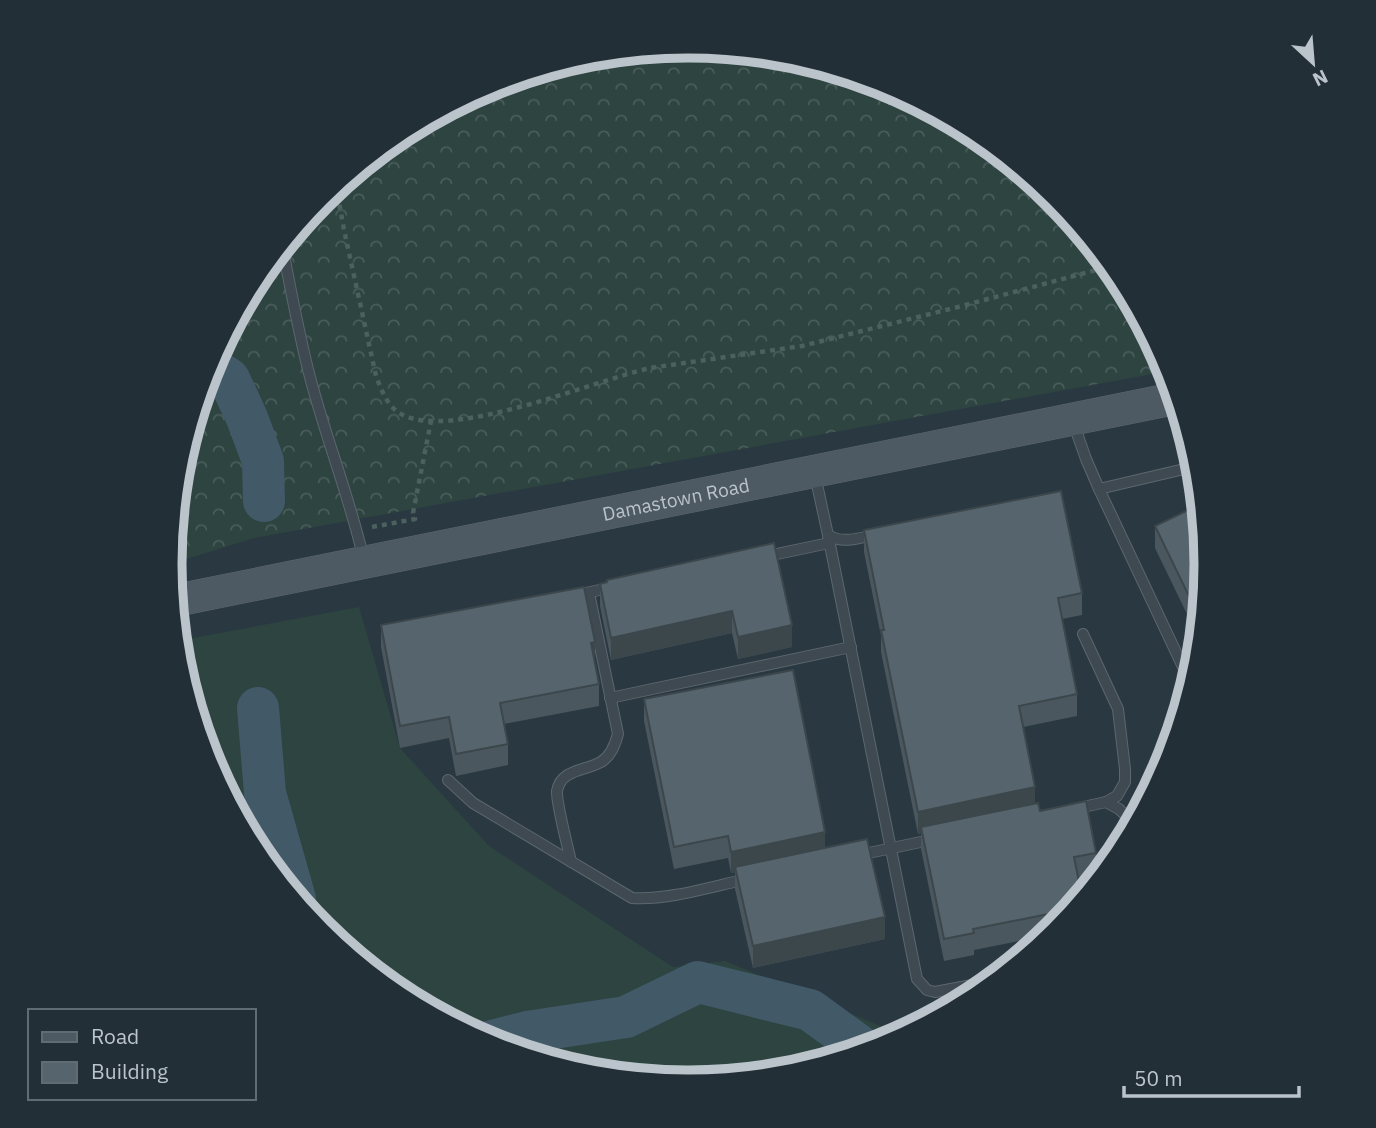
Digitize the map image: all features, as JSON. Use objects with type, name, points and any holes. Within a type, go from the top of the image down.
[{"type":"street","name":"Damastown Road","points":[[183,599],[1167,400]]},
{"type":"lane","points":[[284,258],[311,381],[357,530],[364,563]]},
{"type":"lane","points":[[1072,419],[1099,489],[1184,668]]},
{"type":"lane","points":[[1099,489],[1186,469]]},
{"type":"lane","points":[[814,471],[917,979],[927,990],[935,992],[968,986]]},
{"type":"lane","points":[[749,560],[829,539],[846,541],[887,532]]},
{"type":"lane","points":[[561,598],[629,584]]},
{"type":"lane","points":[[571,862],[557,793],[560,781],[569,774],[602,761],[615,748],[618,734],[589,593]]},
{"type":"lane","points":[[1066,811],[1106,802],[1117,796],[1125,782],[1118,709],[1083,634]]},
{"type":"lane","points":[[610,698],[850,647]]},
{"type":"lane","points":[[448,780],[473,803],[632,898],[668,896],[760,877]]},
{"type":"lane","points":[[1106,802],[1126,816]]},
{"type":"lane","points":[[851,857],[945,837]]},
{"type":"path","points":[[338,198],[374,366],[383,394],[391,406],[402,415],[431,421],[487,415],[521,407],[650,368],[802,346],[1099,269]]},
{"type":"path","points":[[357,530],[415,519],[413,513],[431,421]]},
{"type":"green space","points":[[688,58],[754,62],[819,75],[882,96],[912,110],[996,162],[1022,183],[1069,230],[1109,283],[1142,340],[1157,373],[254,538],[182,560],[191,465],[209,401],[234,340],[286,256],[307,230],[354,183],[407,143],[494,96],[589,67]]},
{"type":"green space","points":[[359,607],[400,748],[489,846],[673,967],[725,961],[888,1029],[787,1061],[721,1069],[655,1069],[589,1061],[557,1053],[494,1032],[435,1002],[380,966],[354,945],[307,898],[267,845],[220,758],[199,695],[187,639]]},
{"type":"building","points":[[1061,491],[1082,593],[1058,598],[1077,694],[1019,706],[1035,787],[918,812],[881,630],[884,630],[864,530]]},
{"type":"building","points":[[1191,509],[1194,564],[1192,603],[1155,526]]},
{"type":"building","points":[[774,543],[792,625],[738,637],[732,611],[611,638],[600,584],[607,580]]},
{"type":"building","points":[[584,587],[595,642],[591,643],[599,684],[500,703],[508,744],[456,754],[449,717],[400,726],[381,625]]},
{"type":"building","points":[[793,670],[825,832],[731,852],[728,836],[674,847],[644,699]]},
{"type":"building","points":[[1086,801],[1096,853],[1074,857],[1080,885],[1055,913],[973,929],[974,933],[944,939],[921,827],[1038,803],[1040,811]]},
{"type":"building","points":[[867,839],[885,917],[753,946],[735,867]]},
{"type":"waterway","points":[[219,373],[229,379],[263,461],[264,501]]},
{"type":"waterway","points":[[258,708],[265,793],[288,875]]},
{"type":"waterway","points":[[508,1037],[626,1017],[698,982],[810,1010],[854,1042]]}]
